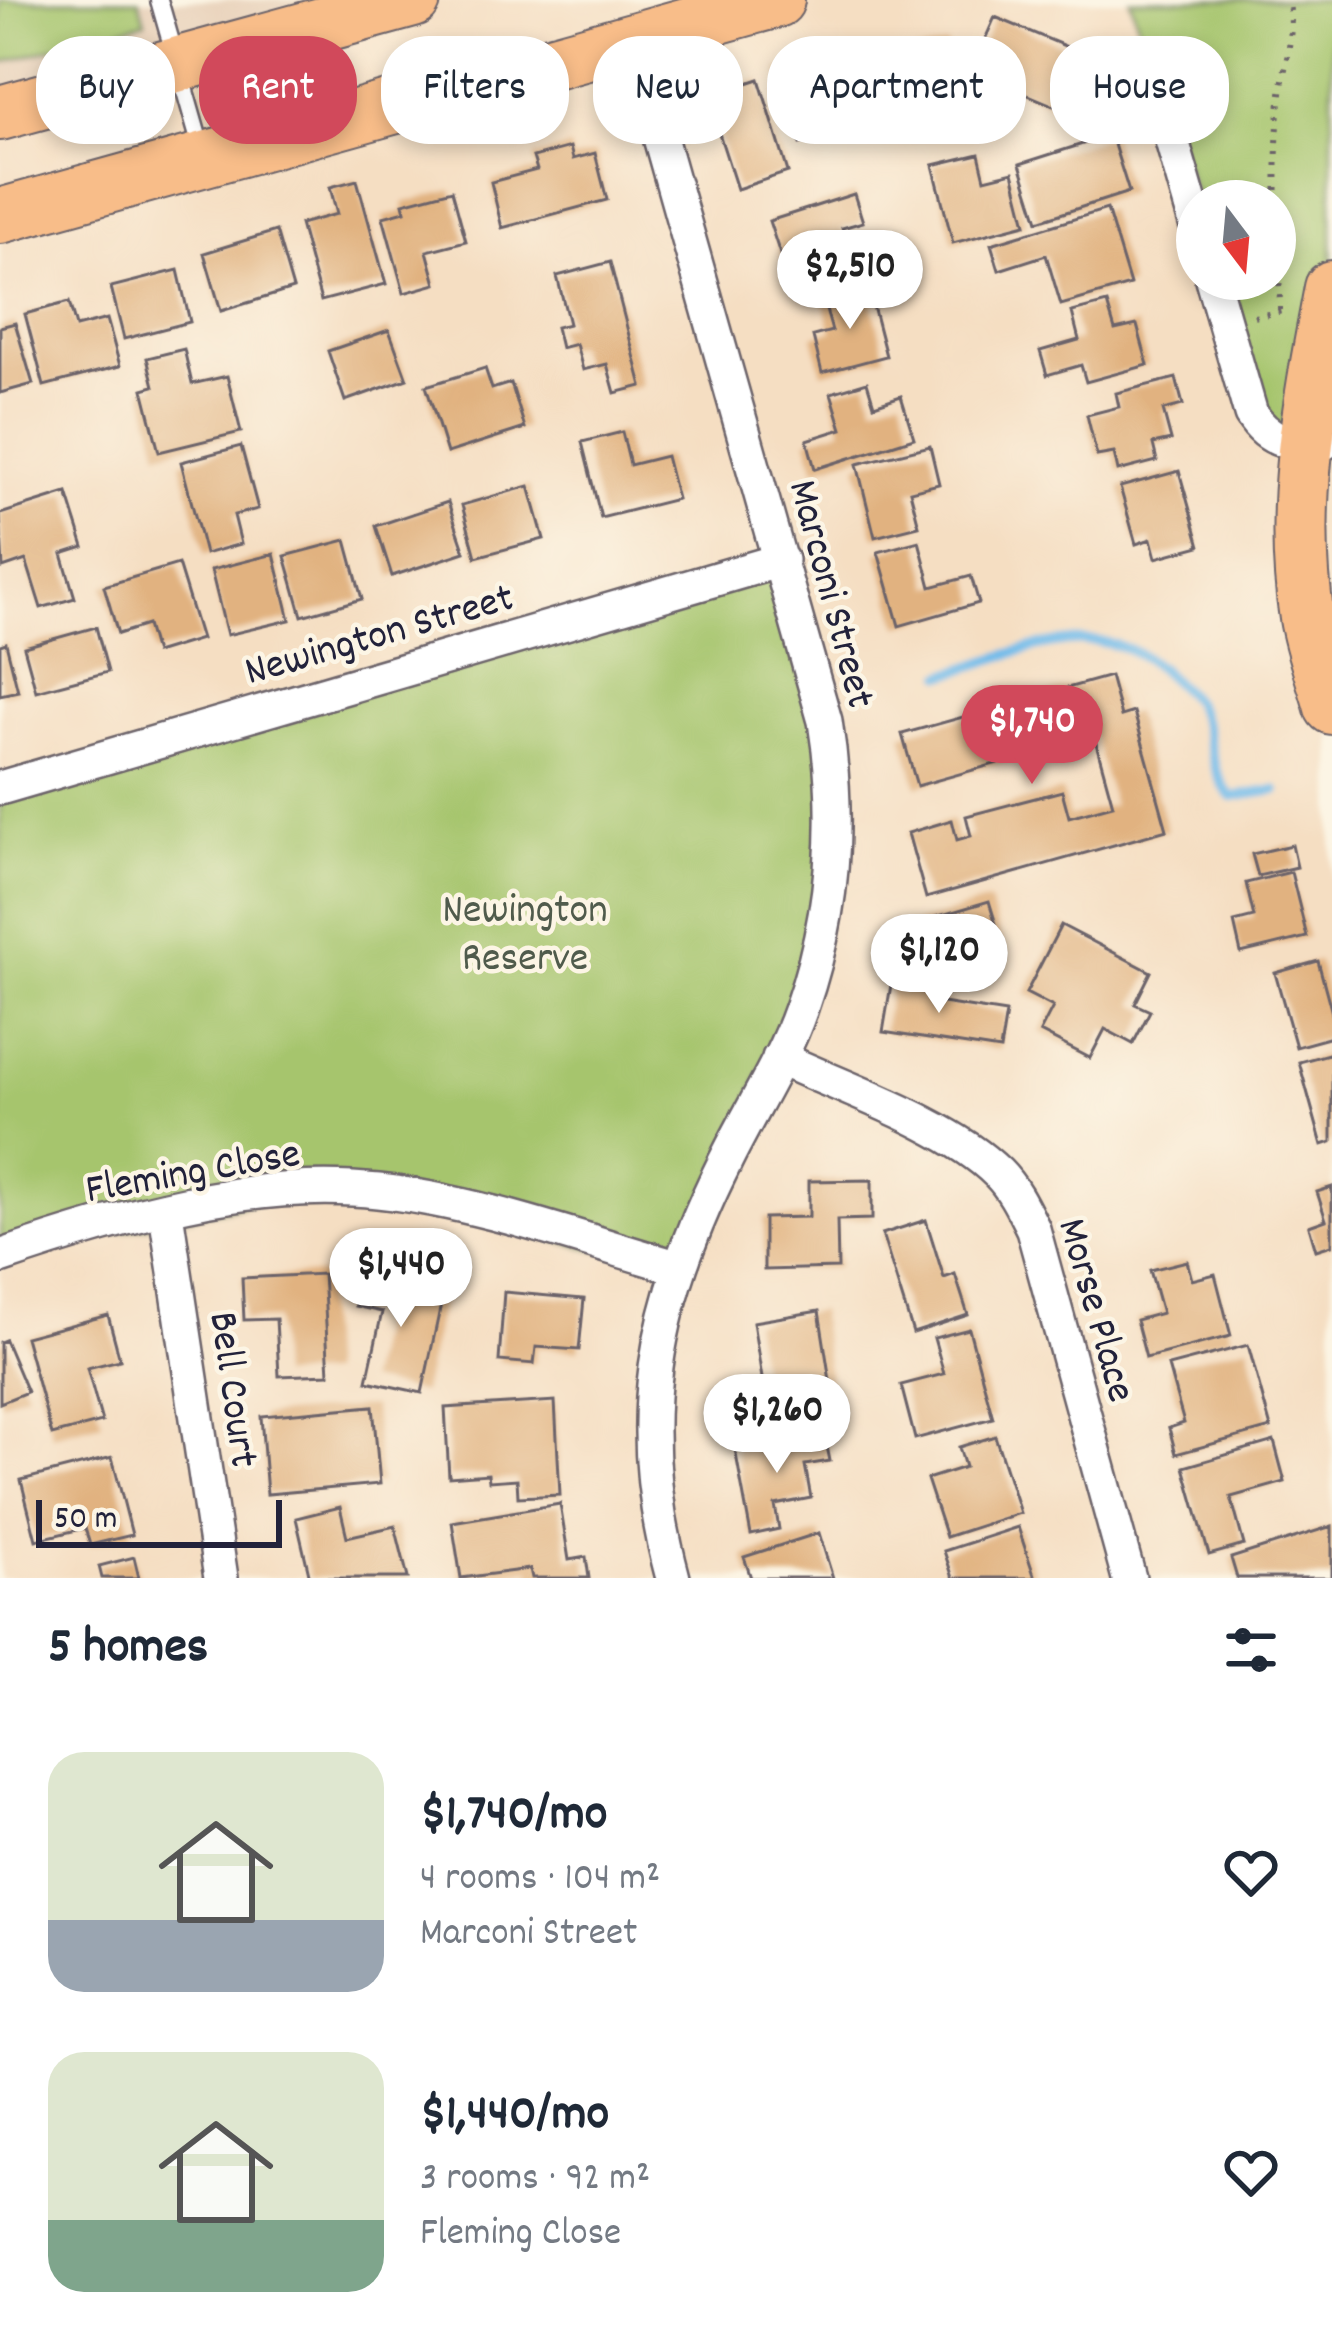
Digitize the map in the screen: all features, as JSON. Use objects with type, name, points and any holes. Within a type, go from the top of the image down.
[{"type":"main road","points":[[0,113],[412,0]]},
{"type":"main road","points":[[654,36],[777,0]]},
{"type":"main road","points":[[0,216],[593,53]]},
{"type":"main road","points":[[1332,288],[1318,443],[1298,526],[1307,621],[1332,707]]},
{"type":"street","name":"Marconi Street","points":[[662,144],[825,721],[836,809],[835,854],[815,959],[779,1058],[697,1218],[680,1268],[648,1404],[652,1493],[673,1578]]},
{"type":"street","points":[[1173,144],[1183,180]]},
{"type":"street","points":[[1218,300],[1251,414],[1261,430],[1277,441],[1318,443]]},
{"type":"street","name":"Newington Street","points":[[0,788],[781,560]]},
{"type":"street","name":"Morse Place","points":[[779,1058],[938,1133],[996,1170],[1015,1192],[1034,1229],[1129,1578]]},
{"type":"street","name":"Fleming Close","points":[[0,1257],[249,1195],[375,1190],[504,1218],[680,1268]]},
{"type":"street","name":"Bell Court","points":[[166,1212],[220,1578]]},
{"type":"lane","points":[[159,0],[205,160]]},
{"type":"path","points":[[1280,310],[1279,162],[1281,92],[1291,51],[1288,0]]},
{"type":"shaded area","points":[[0,0],[413,0],[281,36],[199,36],[199,59],[175,65],[175,36],[36,36],[36,103],[0,113]]},
{"type":"green space","points":[[0,0],[139,0],[145,22],[95,36],[36,36],[36,53],[0,63]]},
{"type":"green space","points":[[1130,0],[1332,0],[1332,288],[1277,441],[1220,300],[1296,300],[1296,180],[1190,180],[1178,144],[1229,144],[1229,36],[1142,36]]},
{"type":"green space","name":"Newington Reserve","points":[[781,560],[825,721],[826,913],[680,1268],[321,1189],[0,1257],[0,788]]},
{"type":"building","points":[[995,17],[1050,40],[1050,104],[1026,94],[1026,36],[987,36]]},
{"type":"building","points":[[759,79],[767,105],[767,144],[779,144],[788,172],[737,189],[722,144],[743,144],[743,84]]},
{"type":"building","points":[[1083,144],[1114,144],[1129,192],[1038,221],[1020,164]]},
{"type":"building","points":[[570,147],[573,159],[595,153],[607,200],[502,228],[491,182],[537,170],[533,157]]},
{"type":"building","points":[[979,154],[985,179],[1013,172],[1026,224],[953,243],[933,165]]},
{"type":"building","points":[[357,180],[386,284],[321,301],[300,224],[337,214],[330,187]]},
{"type":"building","points":[[452,190],[466,241],[427,251],[436,284],[404,293],[383,217],[405,211],[403,203]]},
{"type":"building","points":[[854,194],[863,222],[842,228],[855,269],[809,283],[800,254],[782,260],[769,221]]},
{"type":"building","points":[[1107,209],[1130,285],[1061,305],[1046,255],[999,270],[991,244]]},
{"type":"building","points":[[276,231],[293,289],[221,311],[204,253]]},
{"type":"building","points":[[610,262],[642,386],[615,393],[607,364],[583,370],[576,344],[561,348],[556,327],[569,324],[557,276]]},
{"type":"building","points":[[178,270],[190,322],[124,339],[111,287]]},
{"type":"building","points":[[868,287],[886,356],[822,373],[813,336],[832,331],[823,299]]},
{"type":"building","points":[[69,302],[76,327],[107,319],[120,366],[44,386],[25,314]]},
{"type":"building","points":[[1107,303],[1115,330],[1137,325],[1148,365],[1086,382],[1081,365],[1047,375],[1040,351],[1079,340],[1072,312]]},
{"type":"building","points":[[15,323],[33,384],[0,393],[0,327]]},
{"type":"building","points":[[389,330],[407,379],[345,401],[328,351]]},
{"type":"building","points":[[184,349],[192,384],[227,376],[241,432],[159,452],[143,389],[154,386],[147,358]]},
{"type":"building","points":[[485,368],[492,389],[511,383],[525,428],[447,453],[426,386]]},
{"type":"building","points":[[1176,378],[1183,405],[1163,410],[1171,440],[1153,444],[1157,461],[1118,471],[1114,453],[1097,456],[1087,415],[1119,407],[1116,393]]},
{"type":"building","points":[[867,382],[874,405],[901,396],[914,438],[815,469],[807,440],[842,429],[831,393]]},
{"type":"building","points":[[622,432],[630,465],[666,456],[677,499],[601,518],[582,442]]},
{"type":"building","points":[[241,446],[258,509],[234,515],[241,544],[205,554],[181,462]]},
{"type":"building","points":[[930,446],[939,484],[910,491],[919,526],[875,537],[857,464]]},
{"type":"building","points":[[1179,471],[1200,546],[1156,558],[1151,539],[1136,544],[1120,487]]},
{"type":"building","points":[[529,486],[544,539],[476,557],[462,505]]},
{"type":"building","points":[[67,493],[84,547],[62,554],[75,598],[41,608],[26,560],[3,568],[0,514]]},
{"type":"building","points":[[448,502],[465,552],[392,576],[376,526]]},
{"type":"building","points":[[346,540],[362,599],[302,616],[285,556]]},
{"type":"building","points":[[919,541],[931,587],[971,576],[979,603],[899,626],[878,552]]},
{"type":"building","points":[[274,554],[290,620],[227,635],[211,570]]},
{"type":"building","points":[[178,564],[201,639],[155,653],[147,625],[118,634],[104,586]]},
{"type":"building","points":[[96,627],[108,672],[36,691],[24,647]]},
{"type":"building","points":[[6,643],[18,691],[0,695],[0,645]]},
{"type":"building","points":[[1110,676],[1121,716],[1134,712],[1167,830],[926,898],[908,833],[952,820],[957,840],[971,836],[966,816],[1062,791],[1069,817],[1113,805],[1094,736],[917,786],[902,734]]},
{"type":"building","points":[[1292,845],[1297,867],[1258,876],[1252,854]]},
{"type":"building","points":[[1291,872],[1307,937],[1241,953],[1234,922],[1254,917],[1246,883]]},
{"type":"building","points":[[989,901],[1002,944],[918,969],[905,926]]},
{"type":"building","points":[[1061,925],[1151,972],[1135,1004],[1150,1011],[1133,1044],[1105,1029],[1090,1058],[1040,1032],[1053,1007],[1026,993]]},
{"type":"building","points":[[1318,961],[1332,1013],[1332,1037],[1296,1047],[1275,973]]},
{"type":"building","points":[[893,973],[939,979],[936,1002],[1006,1013],[1000,1050],[883,1032]]},
{"type":"building","points":[[1332,1053],[1332,1142],[1322,1145],[1299,1062]]},
{"type":"building","points":[[872,1180],[872,1219],[837,1220],[838,1268],[764,1270],[764,1218],[809,1217],[809,1181]]},
{"type":"building","points":[[1332,1187],[1332,1245],[1316,1250],[1309,1226],[1326,1220],[1317,1192]]},
{"type":"building","points":[[926,1220],[944,1278],[955,1274],[968,1315],[913,1333],[882,1234]]},
{"type":"building","points":[[1187,1261],[1192,1280],[1215,1274],[1231,1336],[1146,1358],[1136,1320],[1162,1313],[1150,1270]]},
{"type":"building","points":[[362,1273],[444,1290],[422,1393],[367,1381],[382,1312],[355,1306]]},
{"type":"building","points":[[323,1274],[329,1374],[279,1376],[276,1319],[244,1320],[242,1278]]},
{"type":"building","points":[[504,1292],[584,1299],[579,1350],[536,1347],[534,1364],[499,1361]]},
{"type":"building","points":[[819,1311],[831,1387],[765,1397],[753,1322]]},
{"type":"building","points":[[108,1315],[120,1360],[87,1368],[102,1422],[52,1435],[25,1337]]},
{"type":"building","points":[[969,1329],[993,1418],[915,1439],[901,1385],[944,1374],[934,1338]]},
{"type":"building","points":[[5,1340],[27,1392],[0,1403],[0,1342]]},
{"type":"building","points":[[1248,1345],[1271,1428],[1176,1454],[1169,1428],[1184,1423],[1168,1366]]},
{"type":"building","points":[[555,1401],[560,1495],[518,1497],[517,1479],[489,1481],[488,1474],[449,1477],[445,1408]]},
{"type":"building","points":[[373,1406],[380,1484],[267,1494],[261,1416]]},
{"type":"building","points":[[824,1432],[830,1461],[805,1465],[811,1498],[775,1505],[779,1529],[751,1535],[735,1449]]},
{"type":"building","points":[[995,1436],[1020,1513],[946,1537],[927,1479],[965,1467],[959,1447]]},
{"type":"building","points":[[1274,1441],[1285,1482],[1231,1497],[1244,1545],[1209,1555],[1184,1467]]},
{"type":"building","points":[[112,1457],[132,1535],[90,1545],[85,1528],[36,1540],[21,1480]]},
{"type":"building","points":[[560,1504],[569,1560],[586,1557],[589,1578],[532,1578],[530,1569],[461,1578],[452,1522]]},
{"type":"building","points":[[340,1507],[347,1537],[395,1526],[408,1578],[310,1578],[296,1518]]},
{"type":"building","points":[[1332,1526],[1332,1578],[1237,1578],[1231,1558]]},
{"type":"building","points":[[1018,1527],[1035,1578],[953,1578],[944,1551]]},
{"type":"building","points":[[819,1533],[833,1578],[751,1578],[744,1557]]},
{"type":"building","points":[[134,1557],[139,1578],[102,1578],[99,1566]]},
{"type":"waterway","points":[[944,675],[1061,642],[1117,645],[1144,657],[1192,700],[1218,775],[1232,797],[1276,790]]}]
